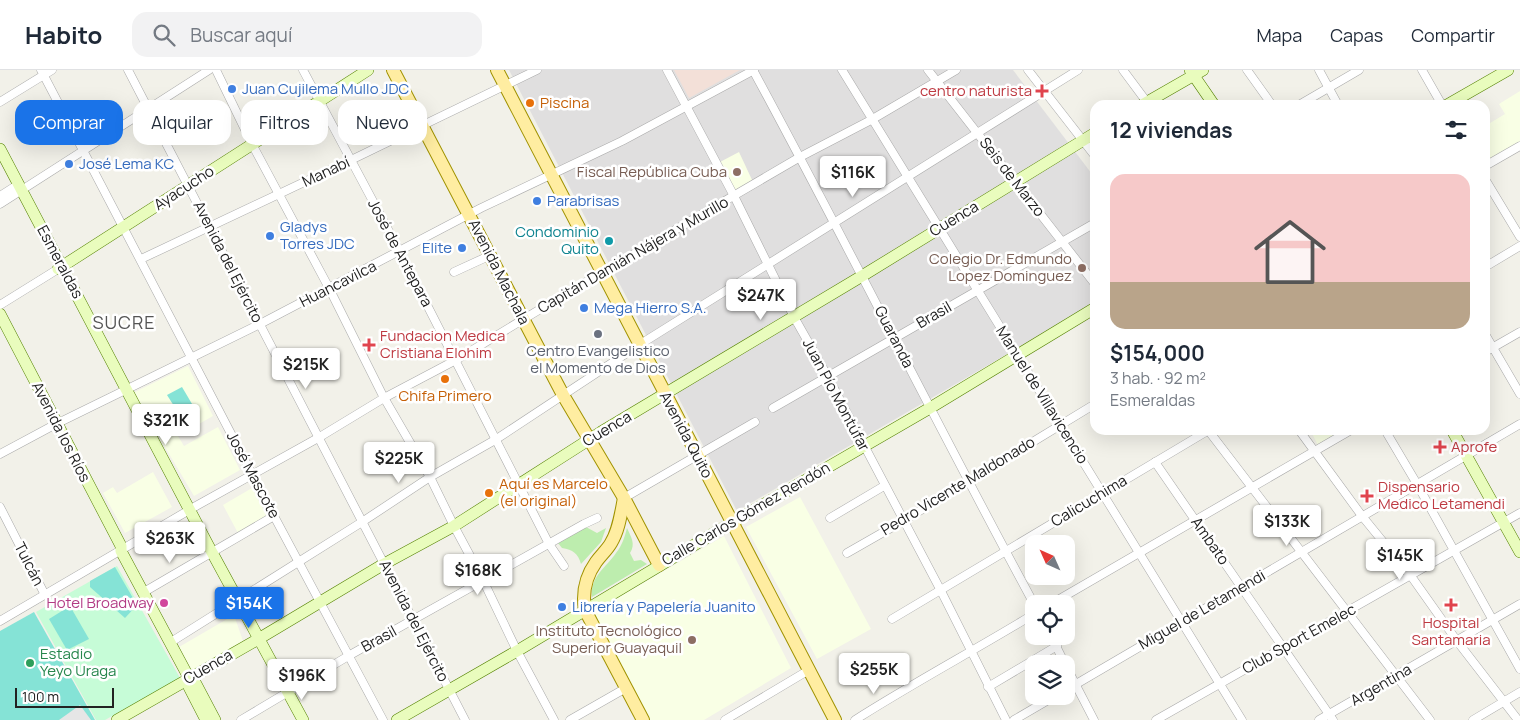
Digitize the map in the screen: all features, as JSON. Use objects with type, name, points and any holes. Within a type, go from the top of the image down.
[{"type":"main road","name":"Ayacucho","points":[[323,100],[368,70]]},
{"type":"main road","name":"Avenida Machala","points":[[393,70],[409,100]]},
{"type":"main road","name":"Avenida Quito","points":[[497,70],[601,274],[835,720]]},
{"type":"main road","points":[[1456,100],[1508,70]]},
{"type":"main road","points":[[1152,100],[1195,72],[1211,100]]},
{"type":"main road","name":"Avenida Machala","points":[[427,133],[563,395],[624,498],[659,565]]},
{"type":"main road","name":"Cuenca","points":[[117,720],[384,564],[454,526],[590,439],[1090,136]]},
{"type":"main road","name":"Ayacucho","points":[[60,267],[250,145]]},
{"type":"main road","name":"Esmeraldas","points":[[0,149],[18,188],[210,554],[286,693],[298,720]]},
{"type":"main road","name":"Esmeraldas","points":[[0,159],[18,188]]},
{"type":"main road","name":"Calle Carlos Gómez Rendón","points":[[397,720],[517,651],[732,522],[930,408],[1090,311]]},
{"type":"main road","name":"Avenida los Ríos","points":[[0,314],[54,425]]},
{"type":"main road","name":"Avenida los Ríos","points":[[0,326],[121,546],[121,550],[189,678],[196,684],[215,720]]},
{"type":"main road","points":[[1455,435],[1520,552]]},
{"type":"main road","points":[[624,498],[616,534],[610,545],[590,570],[584,600],[586,610],[643,720]]},
{"type":"main road","name":"Avenida los Ríos","points":[[189,678],[189,687],[206,720]]},
{"type":"main road","name":"Esmeraldas","points":[[286,693],[304,720]]},
{"type":"street","points":[[0,102],[43,73],[52,70]]},
{"type":"street","name":"Avenida del Ejército","points":[[128,70],[144,100]]},
{"type":"street","points":[[161,100],[209,70]]},
{"type":"street","points":[[216,70],[241,121]]},
{"type":"street","name":"José de Antepara","points":[[303,70],[319,100]]},
{"type":"street","name":"Manabí","points":[[427,123],[537,70]]},
{"type":"street","name":"Juan Pío Montúfar","points":[[667,70],[734,196],[794,317],[828,377],[940,589],[1006,720]]},
{"type":"street","name":"Huancavilca","points":[[0,454],[54,425],[260,324],[550,174],[622,141],[754,70]]},
{"type":"street","name":"Guaranda","points":[[754,70],[1029,595]]},
{"type":"street","name":"Manuel de Villavicencio","points":[[842,70],[871,120],[1061,424],[1242,720]]},
{"type":"street","name":"Seis de Marzo","points":[[928,70],[1090,278]]},
{"type":"street","name":"Capitán Damián Nájera y Murillo","points":[[0,621],[384,398],[456,360],[800,157],[871,120],[956,70]]},
{"type":"street","points":[[1028,70],[1090,150]]},
{"type":"street","points":[[171,642],[430,477],[495,440],[639,345],[1078,70]]},
{"type":"street","points":[[1123,70],[1143,100]]},
{"type":"street","points":[[1248,70],[1269,100]]},
{"type":"street","points":[[1319,70],[1335,100]]},
{"type":"street","points":[[1308,100],[1359,70]]},
{"type":"street","points":[[1422,70],[1439,100]]},
{"type":"street","name":"José Mascote","points":[[43,73],[298,562],[350,655],[383,720]]},
{"type":"street","name":"José de Antepara","points":[[328,117],[456,360],[549,544],[564,566]]},
{"type":"street","points":[[0,196],[18,188],[84,150],[133,118]]},
{"type":"street","name":"Avenida del Ejército","points":[[167,145],[465,720]]},
{"type":"street","points":[[253,145],[329,288],[384,398],[430,477],[484,580],[517,651],[554,720]]},
{"type":"street","name":"Manabí","points":[[140,258],[382,145]]},
{"type":"street","points":[[1490,163],[1520,146]]},
{"type":"street","points":[[1490,187],[1520,237]]},
{"type":"street","points":[[0,204],[18,188]]},
{"type":"street","name":"Brasil","points":[[773,408],[1090,226]]},
{"type":"street","points":[[1490,264],[1520,246]]},
{"type":"street","points":[[454,272],[491,255]]},
{"type":"street","name":"Ayacucho","points":[[0,305],[60,267]]},
{"type":"street","points":[[1490,349],[1520,332]]},
{"type":"street","points":[[1490,341],[1520,394]]},
{"type":"street","name":"Pedro Vicente Maldonado","points":[[847,553],[1090,407]]},
{"type":"street","points":[[624,498],[756,422]]},
{"type":"street","name":"Miguel de Letamendi","points":[[1076,684],[1520,424]]},
{"type":"street","name":"Calicuchima","points":[[892,619],[1200,435]]},
{"type":"street","points":[[1212,435],[1430,720]]},
{"type":"street","points":[[1303,435],[1362,516],[1411,576],[1518,720]]},
{"type":"street","points":[[1066,595],[1342,435]]},
{"type":"street","points":[[1388,435],[1520,669]]},
{"type":"street","name":"Ambato","points":[[1155,462],[1284,646],[1331,717]]},
{"type":"street","points":[[830,518],[884,486]]},
{"type":"street","name":"Tulcán","points":[[0,507],[45,595]]},
{"type":"street","name":"Club Sport Emelec","points":[[1156,720],[1520,513]]},
{"type":"street","points":[[144,592],[274,516]]},
{"type":"street","name":"Brasil","points":[[241,720],[350,655],[597,518]]},
{"type":"street","name":"Argentina","points":[[1320,720],[1331,717],[1396,676],[1520,604]]},
{"type":"street","points":[[855,720],[904,689],[1025,619]]},
{"type":"street","points":[[988,687],[1056,646],[1061,655]]},
{"type":"street","points":[[730,719],[809,670]]},
{"type":"street","points":[[1076,684],[1094,720]]},
{"type":"street","points":[[570,720],[626,688]]},
{"type":"street","points":[[1473,720],[1520,692]]},
{"type":"street","points":[[1014,720],[1040,705]]},
{"type":"shaded area","points":[[509,70],[1013,70],[1090,171],[1090,306],[737,511]]},
{"type":"shaded area","points":[[674,70],[740,70],[689,98]]},
{"type":"shaded area","points":[[1520,91],[1520,141],[1490,159],[1490,123],[1505,114],[1499,104]]},
{"type":"shaded area","name":"Fiscal República Cuba","points":[[739,152],[753,182],[735,192],[720,162]]},
{"type":"shaded area","points":[[188,366],[213,416],[178,436],[184,446],[218,427],[240,470],[194,496],[133,393]]},
{"type":"shaded area","points":[[182,387],[195,409],[181,417],[167,395]]},
{"type":"shaded area","points":[[1313,435],[1335,435],[1318,445]]},
{"type":"shaded area","points":[[153,472],[172,507],[125,533],[103,493],[113,487],[117,493]]},
{"type":"shaded area","points":[[252,488],[267,517],[238,533],[223,505]]},
{"type":"shaded area","points":[[800,497],[871,629],[817,659],[746,527]]},
{"type":"shaded area","name":"Instituto Tecnológico Superior Guayaquil","points":[[724,536],[791,668],[704,720],[649,720],[591,613]]},
{"type":"shaded area","points":[[115,567],[137,605],[125,618],[90,587],[90,581]]},
{"type":"shaded area","points":[[70,606],[89,639],[67,650],[49,619]]},
{"type":"shaded area","name":"Estadio Yeyo Uraga","points":[[34,612],[95,720],[0,720],[0,631]]},
{"type":"shaded area","points":[[234,615],[243,641],[192,671],[179,647]]},
{"type":"shaded area","points":[[80,705],[91,720],[59,720]]},
{"type":"green space","points":[[586,527],[597,533],[606,528],[601,542],[581,564],[574,553],[562,548],[558,543]]},
{"type":"green space","points":[[627,528],[633,547],[630,553],[634,561],[641,560],[647,564],[592,597],[596,578],[620,547]]},
{"type":"green space","points":[[117,566],[180,678],[105,720],[96,720],[36,612]]},
{"type":"place","name":"Juan Cujilema Mullo JDC","points":[[232,89]]},
{"type":"place","name":"centro naturista","points":[[1042,91]]},
{"type":"place","name":"Piscina","points":[[530,103]]},
{"type":"place","name":"José Lema KC","points":[[69,164]]},
{"type":"place","name":"Fiscal República Cuba","points":[[737,172]]},
{"type":"place","name":"Parabrisas","points":[[537,201]]},
{"type":"place","name":"Gladys Torres JDC","points":[[270,236]]},
{"type":"place","name":"Condominio Quito","points":[[609,241]]},
{"type":"place","name":"Elite","points":[[462,248]]},
{"type":"place","name":"Colegio Dr. Edmundo Lopez Dominguez","points":[[1082,268]]},
{"type":"place","name":"Mega Hierro S.A.","points":[[584,308]]},
{"type":"place","name":"Centro Evangelistico el Momento de Dios","points":[[598,334]]},
{"type":"place","name":"Fundacion Medica Cristiana Elohim","points":[[369,345]]},
{"type":"place","name":"Chifa Primero","points":[[445,379]]},
{"type":"place","name":"Aprofe","points":[[1440,447]]},
{"type":"place","name":"Aquí es Marcelo (el original)","points":[[489,493]]},
{"type":"place","name":"Dispensario Medico Letamendi","points":[[1367,496]]},
{"type":"place","name":"Hotel Broadway","points":[[164,603]]},
{"type":"place","name":"Hospital Santamaria","points":[[1451,605]]},
{"type":"place","name":"Librería y Papelería Juanito","points":[[562,607]]},
{"type":"place","name":"Instituto Tecnológico Superior Guayaquil","points":[[692,640]]},
{"type":"place","name":"Estadio Yeyo Uraga","points":[[30,663]]},
{"type":"district","name":"SUCRE","points":[[124,323]]}]
